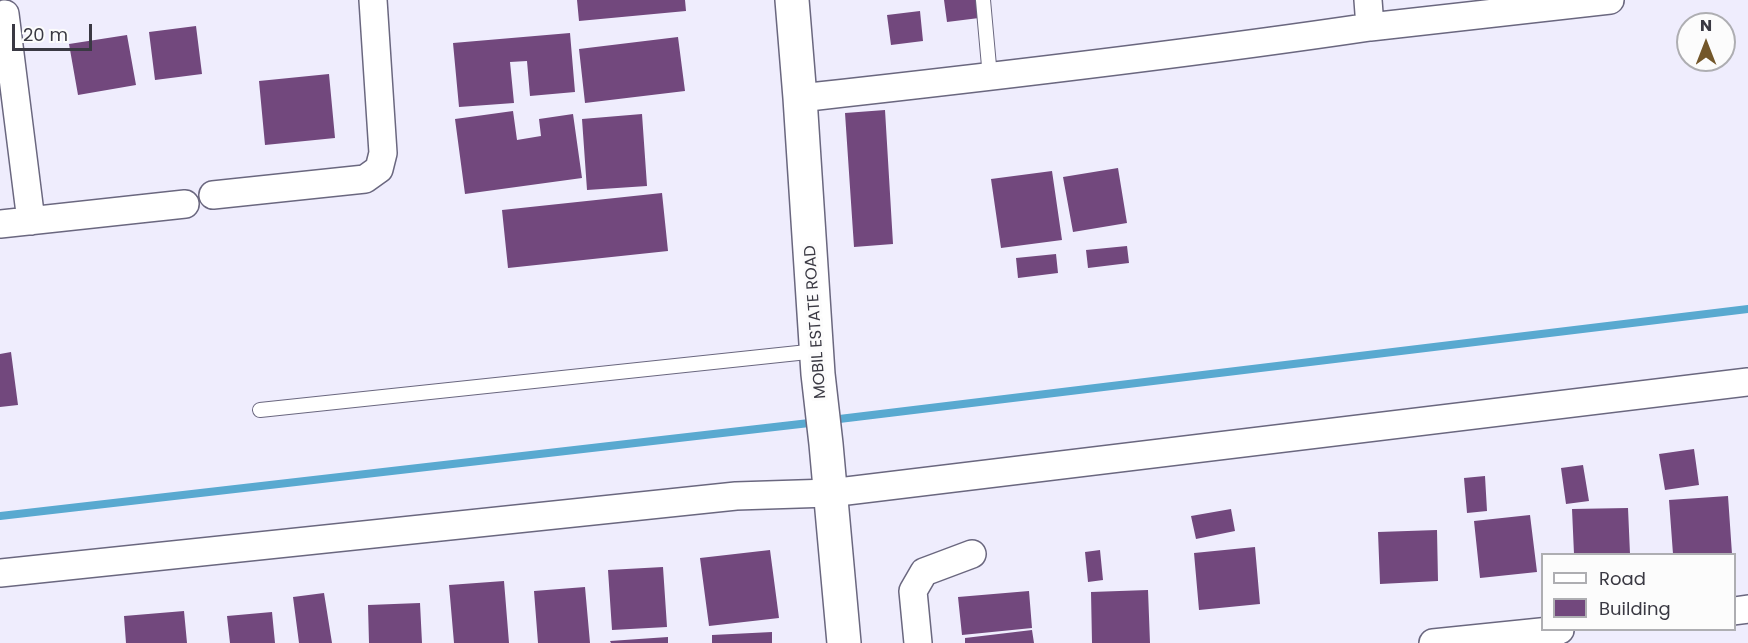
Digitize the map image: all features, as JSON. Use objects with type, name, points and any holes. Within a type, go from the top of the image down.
[{"type":"main road","name":"MOBIL ESTATE ROAD","points":[[792,0],[817,363],[844,643]]},
{"type":"street","points":[[213,195],[365,179],[380,169],[382,153],[373,0]]},
{"type":"street","points":[[1368,0],[1370,27]]},
{"type":"street","points":[[800,98],[990,77],[1285,40],[1370,27],[1610,0]]},
{"type":"street","points":[[5,14],[31,221]]},
{"type":"street","points":[[0,224],[185,204]]},
{"type":"street","points":[[0,573],[736,496],[830,493],[1748,382]]},
{"type":"street","points":[[918,643],[913,591],[924,572],[972,554]]},
{"type":"street","points":[[1433,643],[1550,631]]},
{"type":"lane","points":[[983,0],[990,77]]},
{"type":"lane","points":[[260,410],[817,363]]},
{"type":"building","points":[[577,0],[685,0],[686,11],[579,21]]},
{"type":"building","points":[[944,0],[977,0],[979,18],[947,22]]},
{"type":"building","points":[[920,11],[923,41],[891,45],[887,15]]},
{"type":"building","points":[[196,26],[202,74],[155,80],[149,32]]},
{"type":"building","points":[[570,33],[575,92],[530,96],[527,61],[510,62],[514,103],[459,107],[453,43]]},
{"type":"building","points":[[127,35],[136,85],[78,95],[69,44]]},
{"type":"building","points":[[678,37],[685,91],[585,103],[579,49]]},
{"type":"building","points":[[329,74],[335,138],[265,145],[259,81]]},
{"type":"building","points":[[885,110],[893,244],[854,247],[845,113]]},
{"type":"building","points":[[513,111],[517,140],[541,136],[539,119],[573,114],[582,178],[465,194],[455,119]]},
{"type":"building","points":[[642,114],[647,186],[587,190],[582,119]]},
{"type":"building","points":[[1118,168],[1127,223],[1073,232],[1063,177]]},
{"type":"building","points":[[1052,171],[1062,240],[1001,248],[991,179]]},
{"type":"building","points":[[662,193],[668,251],[508,268],[502,210]]},
{"type":"building","points":[[1127,246],[1129,263],[1088,268],[1086,250]]},
{"type":"building","points":[[1056,254],[1058,273],[1018,278],[1016,258]]},
{"type":"building","points":[[11,352],[18,405],[0,407],[0,354]]},
{"type":"building","points":[[1694,449],[1699,485],[1665,490],[1659,454]]},
{"type":"building","points":[[1583,465],[1589,501],[1566,504],[1561,468]]},
{"type":"building","points":[[1485,476],[1487,511],[1467,513],[1464,478]]},
{"type":"building","points":[[1728,496],[1732,553],[1673,553],[1669,500]]},
{"type":"building","points":[[1628,508],[1630,553],[1574,553],[1572,509]]},
{"type":"building","points":[[1231,509],[1235,531],[1196,539],[1191,516]]},
{"type":"building","points":[[1530,515],[1537,572],[1480,578],[1474,521]]},
{"type":"building","points":[[1437,530],[1438,581],[1380,584],[1378,532]]},
{"type":"building","points":[[1255,547],[1260,604],[1199,610],[1194,553]]},
{"type":"building","points":[[770,550],[779,618],[709,626],[700,558]]},
{"type":"building","points":[[1100,550],[1103,580],[1088,582],[1085,552]]},
{"type":"building","points":[[663,567],[667,627],[612,630],[608,570]]},
{"type":"building","points":[[504,581],[509,643],[454,643],[449,585]]},
{"type":"building","points":[[585,587],[590,643],[538,643],[534,591]]},
{"type":"building","points":[[1148,590],[1150,643],[1092,643],[1091,592]]},
{"type":"building","points":[[1029,591],[1032,628],[962,635],[958,597]]},
{"type":"building","points":[[324,593],[332,643],[299,643],[293,597]]},
{"type":"building","points":[[420,603],[422,643],[369,643],[368,605]]},
{"type":"building","points":[[184,611],[187,643],[126,643],[124,616]]},
{"type":"building","points":[[272,612],[275,643],[230,643],[227,616]]},
{"type":"building","points":[[1032,630],[1034,643],[965,643],[965,638]]},
{"type":"building","points":[[772,632],[772,643],[712,643],[712,635]]},
{"type":"building","points":[[668,637],[668,643],[611,643],[610,641]]},
{"type":"waterway","points":[[831,420],[1748,309]]},
{"type":"waterway","points":[[0,516],[818,422]]}]
